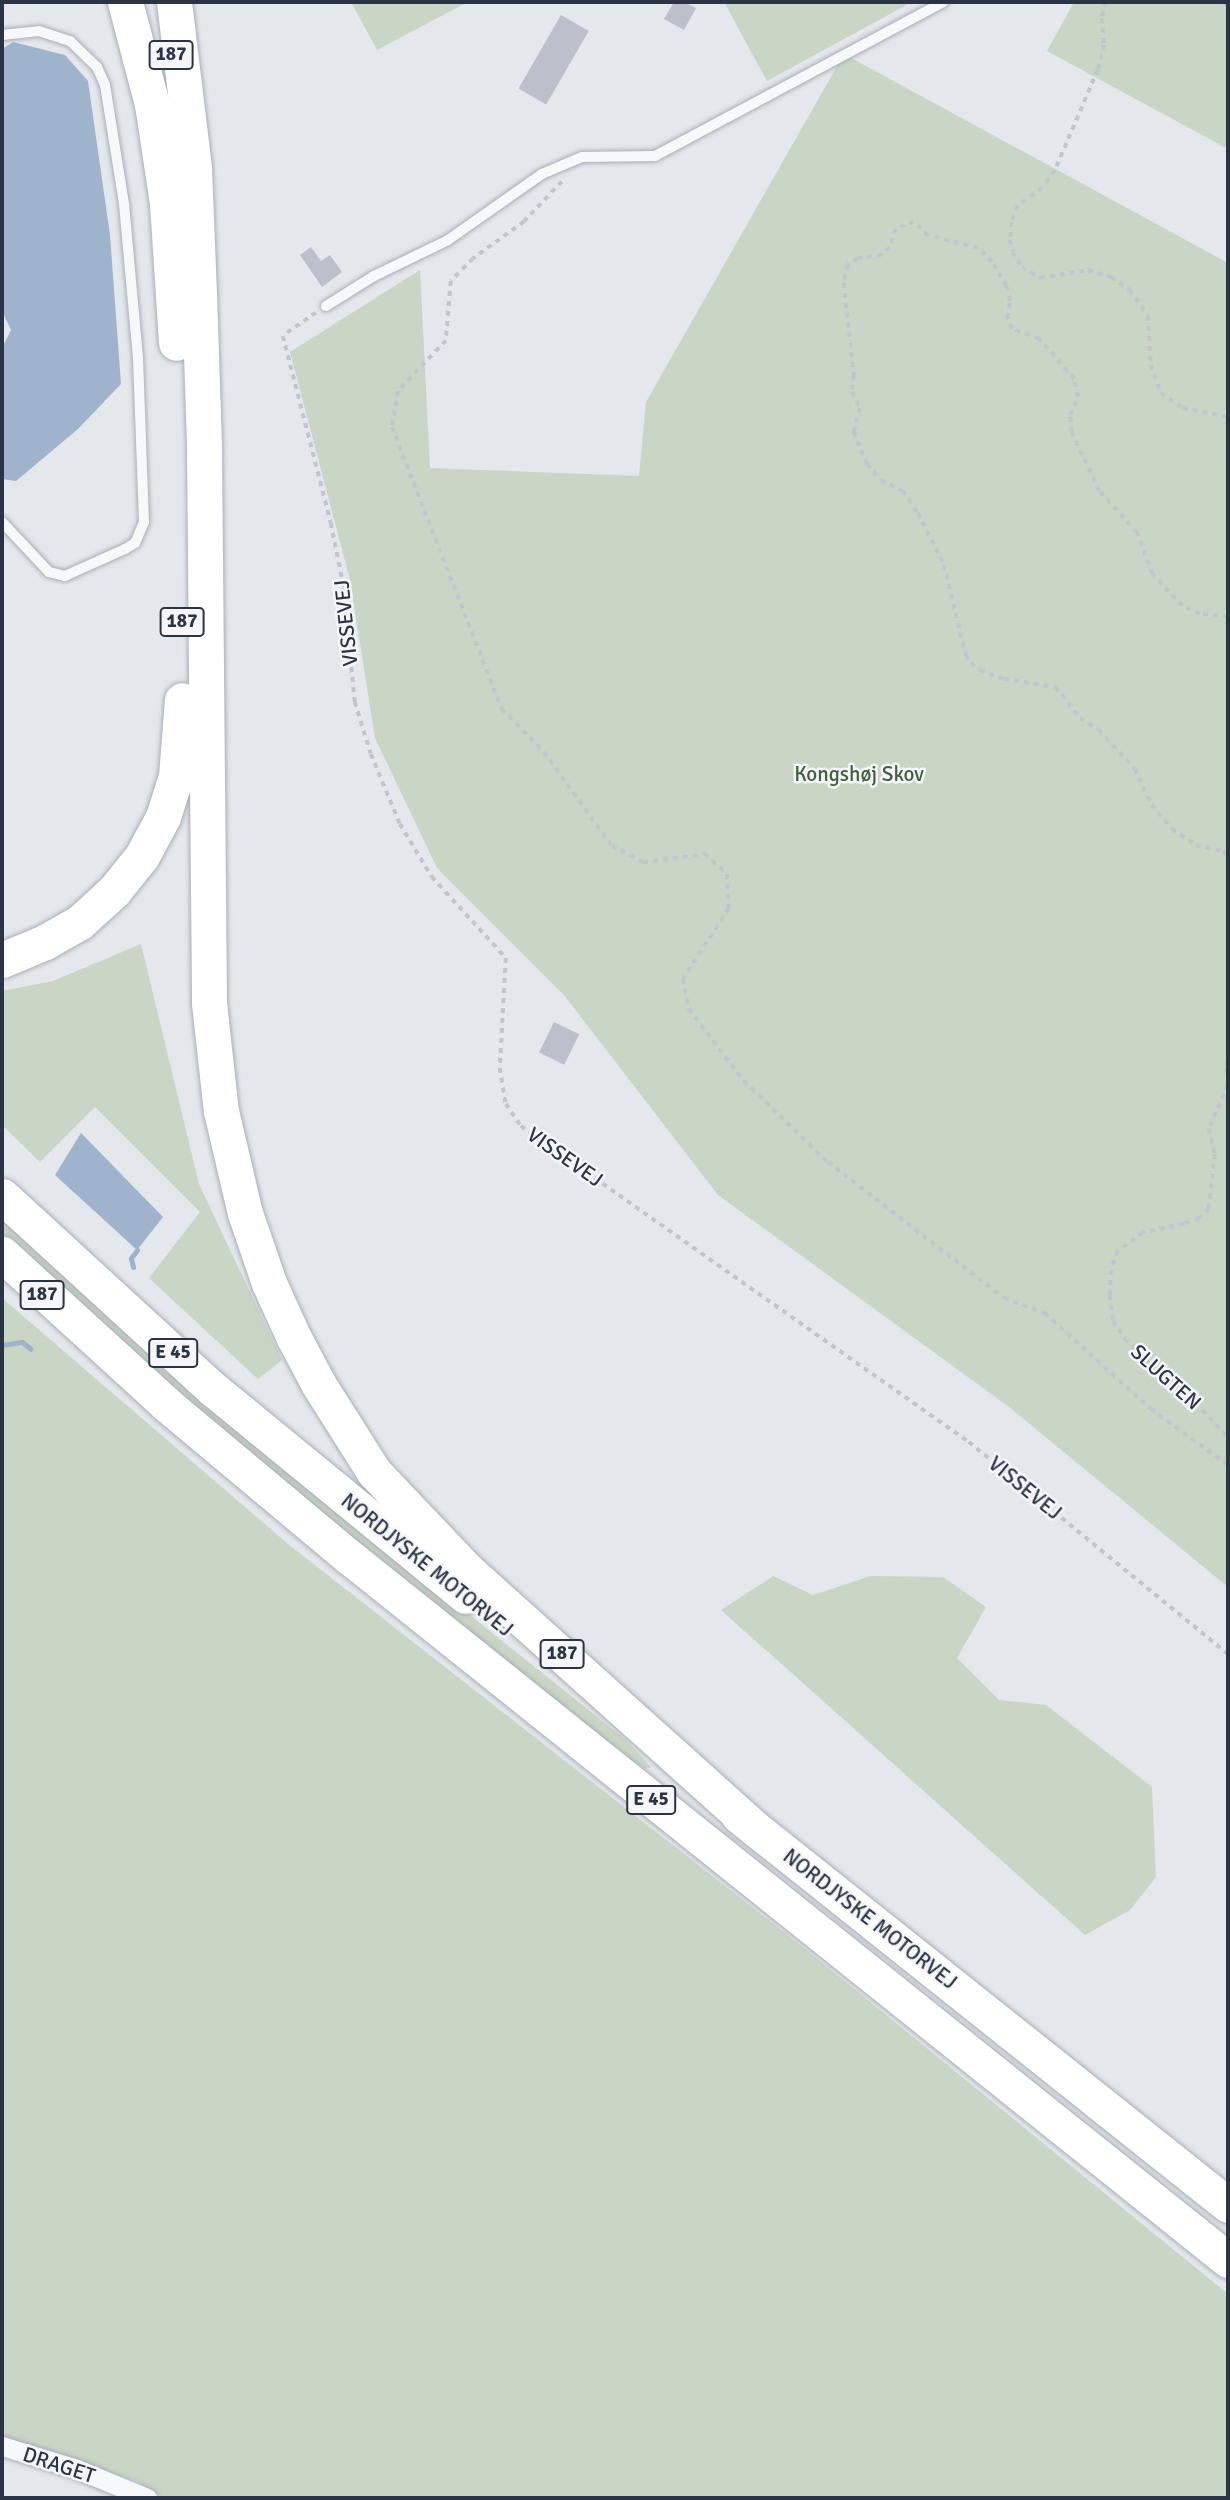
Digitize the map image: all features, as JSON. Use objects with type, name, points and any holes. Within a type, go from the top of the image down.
[{"type":"highway","name":"187","points":[[2,960],[45,942],[80,922],[114,891],[142,856],[163,817],[176,776],[179,755],[182,592],[175,300],[167,203],[152,104],[125,2]]},
{"type":"highway","name":"187","points":[[153,2],[188,108],[194,181],[204,447],[209,1003],[221,1111],[245,1213],[269,1283],[294,1338],[318,1385],[374,1472],[467,1570],[757,1830]]},
{"type":"highway","points":[[174,2],[188,108]]},
{"type":"highway","name":"NORDJYSKE MOTORVEJ","points":[[2,1196],[214,1390],[757,1830],[1228,2205]]},
{"type":"highway","name":"NORDJYSKE MOTORVEJ","points":[[2,1254],[82,1330],[369,1573],[1228,2260]]},
{"type":"highway","name":"187","points":[[2,1261],[82,1330]]},
{"type":"street","name":"DRAGET","points":[[2,2446],[113,2491],[147,2498]]},
{"type":"lane","points":[[326,306],[374,276],[448,240],[542,174],[582,157],[655,156],[943,2]]},
{"type":"lane","points":[[2,35],[39,31],[71,41],[97,67],[105,85],[124,204],[138,358],[144,522],[135,543],[73,575],[65,576],[49,572],[2,522]]},
{"type":"path","points":[[1106,2],[1102,18],[1104,45],[1098,69],[1055,172],[1042,188],[1018,206],[1012,222],[1010,240],[1013,252],[1023,267],[1040,278],[1088,270],[1111,278],[1130,290],[1148,316],[1151,365],[1161,393],[1183,408],[1228,417]]},
{"type":"path","points":[[1224,2],[1228,6]]},
{"type":"path","points":[[582,157],[524,222],[473,259],[451,281],[446,341],[398,391],[392,427],[502,709],[544,752],[612,846],[643,862],[705,854],[727,874],[730,909],[684,979],[689,1009],[744,1081],[828,1162],[1004,1298],[1045,1313],[1151,1409],[1228,1465]]},
{"type":"path","points":[[1228,617],[1200,614],[1182,606],[1152,574],[1146,551],[1137,533],[1099,491],[1070,432],[1070,415],[1078,397],[1074,379],[1039,339],[1012,329],[1007,318],[1010,301],[1006,286],[992,262],[978,248],[928,236],[914,222],[896,229],[890,248],[882,255],[858,259],[848,265],[844,283],[854,375],[852,392],[860,408],[854,432],[867,464],[881,480],[903,491],[918,513],[944,565],[966,655],[971,663],[980,670],[1004,679],[1056,687],[1080,718],[1099,730],[1135,769],[1153,805],[1172,829],[1195,845],[1223,851],[1228,856]]},
{"type":"path","name":"VISSEVEJ","points":[[326,306],[283,336],[334,536],[344,588],[355,702],[371,754],[400,824],[432,877],[506,958],[500,1068],[506,1104],[521,1126],[969,1442],[1228,1654]]},
{"type":"path","points":[[1228,1061],[1228,1074]]},
{"type":"path","name":"SLUGTEN","points":[[1228,1085],[1209,1129],[1215,1154],[1209,1209],[1199,1219],[1143,1233],[1118,1251],[1111,1269],[1111,1295],[1113,1321],[1125,1339],[1155,1369],[1189,1395],[1228,1438]]},
{"type":"green space","points":[[351,2],[468,2],[377,50]]},
{"type":"green space","points":[[724,2],[912,2],[767,81]]},
{"type":"green space","points":[[1074,2],[1228,2],[1228,149],[1047,51]]},
{"type":"green space","name":"Kongshøj Skov","points":[[844,54],[1228,263],[1228,1587],[1009,1407],[718,1195],[564,995],[437,868],[375,738],[350,580],[290,352],[420,270],[430,468],[639,476],[646,402]]},
{"type":"green space","points":[[141,944],[199,1184],[282,1360],[258,1379],[149,1278],[200,1212],[95,1107],[40,1162],[2,1125],[2,991],[53,981]]},
{"type":"green space","points":[[2,1213],[466,1612],[626,1740],[651,1767],[646,1769],[619,1753],[456,1624],[110,1335],[2,1233]]},
{"type":"green space","points":[[2,1298],[288,1544],[799,1944],[1228,2294],[1228,2498],[164,2498],[135,2480],[2,2437]]},
{"type":"green space","points":[[773,1576],[813,1595],[870,1576],[943,1577],[986,1607],[957,1658],[999,1700],[1046,1705],[1152,1787],[1156,1877],[1130,1910],[1085,1935],[721,1610]]},
{"type":"water","points":[[13,42],[65,55],[88,81],[110,235],[121,384],[78,429],[16,481],[2,479],[2,348],[11,330],[2,311],[2,49]]},
{"type":"water","points":[[81,1133],[163,1217],[137,1250],[55,1175]]},
{"type":"building","points":[[674,2],[684,2],[696,8],[684,30],[664,19]]},
{"type":"building","points":[[561,15],[589,31],[546,105],[518,89]]},
{"type":"building","points":[[311,247],[321,261],[330,255],[342,272],[322,287],[300,255]]},
{"type":"building","points":[[554,1022],[579,1034],[564,1065],[539,1053]]},
{"type":"waterway","points":[[133,1267],[131,1258],[137,1250]]},
{"type":"waterway","points":[[2,1345],[22,1342],[31,1349]]}]
